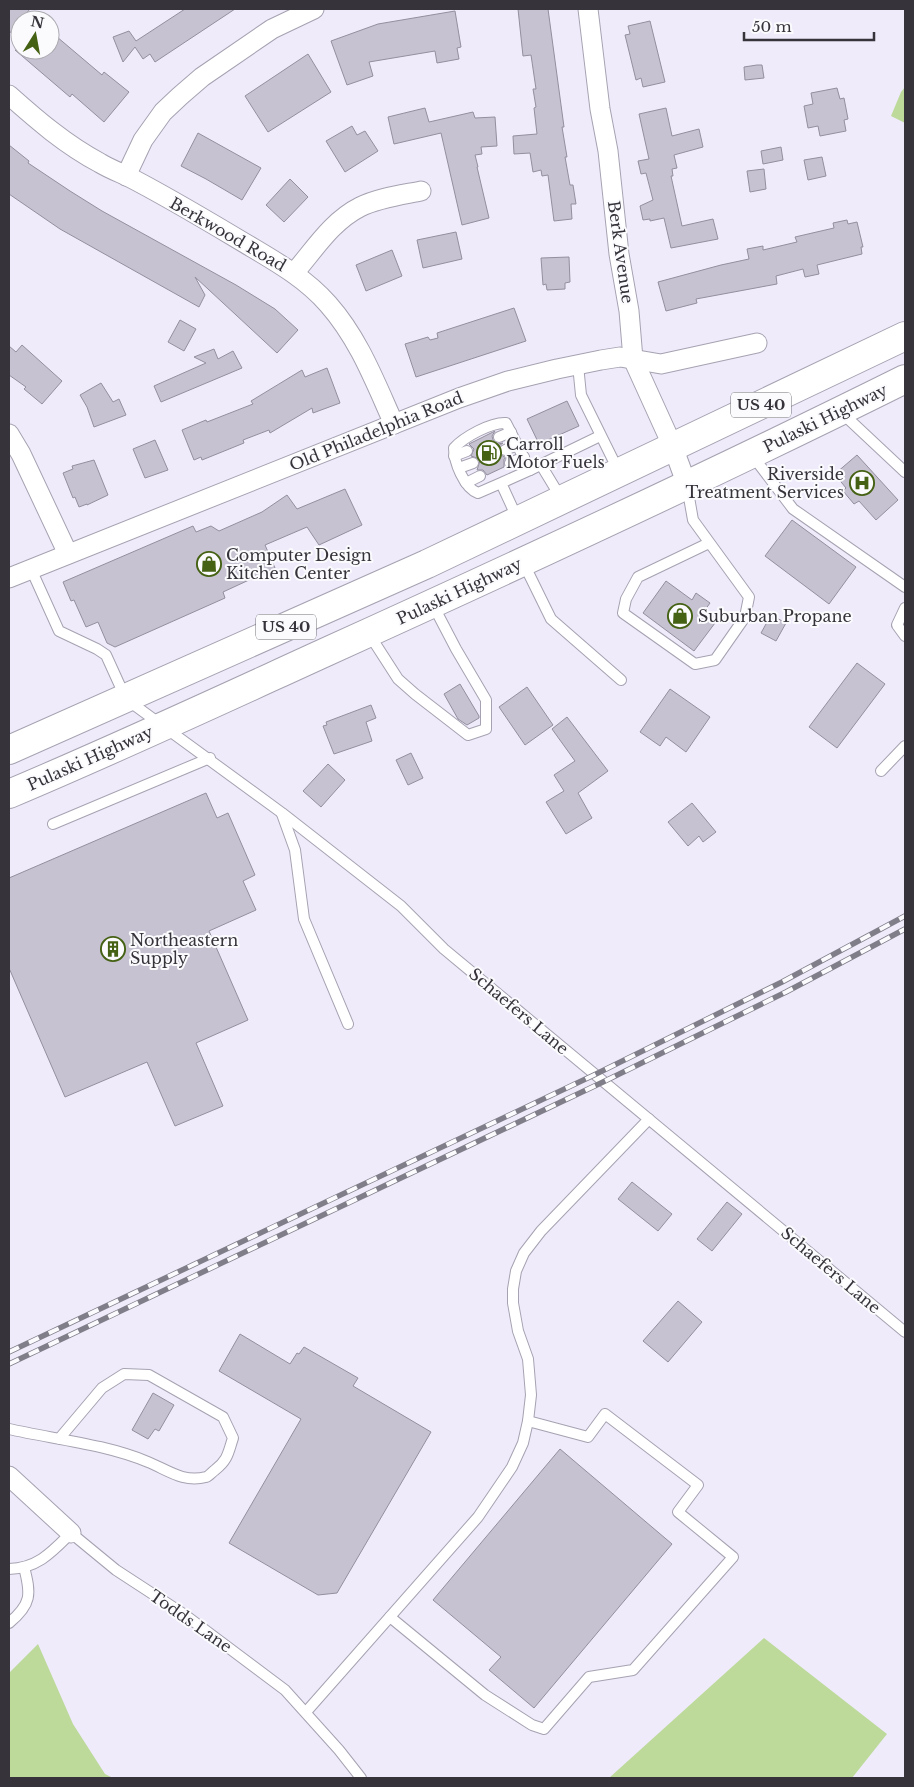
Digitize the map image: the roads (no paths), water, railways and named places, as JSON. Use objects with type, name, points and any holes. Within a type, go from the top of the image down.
[{"type":"highway","name":"US 40","points":[[9,750],[519,521],[905,336]]},
{"type":"highway","name":"Pulaski Highway","points":[[9,794],[433,604],[687,485],[905,379]]},
{"type":"street","points":[[126,176],[143,140],[163,112],[180,96],[202,77],[272,29],[314,9]]},
{"type":"street","name":"Berk Avenue","points":[[588,9],[600,109],[608,151],[619,254],[629,311],[633,359],[687,485]]},
{"type":"street","name":"Berkwood Road","points":[[9,95],[42,124],[73,147],[100,164],[180,205],[294,273],[313,289],[329,305],[349,332],[362,354],[394,424]]},
{"type":"street","points":[[294,273],[342,218],[361,206],[421,191]]},
{"type":"street","name":"Old Philadelphia Road","points":[[9,578],[459,398],[508,381],[578,365],[620,358],[660,364],[757,343]]},
{"type":"street","points":[[9,434],[22,454],[68,554]]},
{"type":"street","name":"Todds Lane","points":[[9,1476],[72,1533]]},
{"type":"lane","points":[[578,365],[581,395],[620,474]]},
{"type":"lane","points":[[840,411],[905,472]]},
{"type":"lane","points":[[530,470],[506,423],[499,423],[462,440],[454,448],[454,456],[466,483],[473,491],[478,493],[502,483],[541,465],[600,436]]},
{"type":"lane","points":[[498,437],[511,432]]},
{"type":"lane","points":[[505,450],[518,446]]},
{"type":"lane","points":[[454,456],[467,451]]},
{"type":"lane","points":[[751,454],[793,508],[905,587]]},
{"type":"lane","points":[[510,463],[524,457]]},
{"type":"lane","points":[[460,468],[473,463]]},
{"type":"lane","points":[[541,465],[562,500]]},
{"type":"lane","points":[[466,483],[480,476]]},
{"type":"lane","points":[[502,483],[519,521]]},
{"type":"lane","points":[[687,485],[693,520],[749,597],[745,618],[715,660],[695,664],[623,614],[626,599],[638,577],[709,543]]},
{"type":"lane","points":[[523,561],[551,619],[621,680]]},
{"type":"lane","points":[[31,569],[59,631],[106,655],[126,699]]},
{"type":"lane","points":[[368,633],[398,679],[415,694],[468,735],[486,729],[486,700],[456,649],[433,604]]},
{"type":"lane","points":[[905,608],[897,625],[905,636]]},
{"type":"lane","name":"Schaefers Lane","points":[[126,699],[210,758],[401,906],[444,949],[905,1332]]},
{"type":"lane","points":[[881,771],[905,746]]},
{"type":"lane","points":[[53,824],[210,758]]},
{"type":"lane","points":[[282,813],[294,850],[304,919],[348,1024]]},
{"type":"lane","points":[[306,1712],[478,1517],[512,1467],[523,1443],[531,1395],[528,1359],[518,1331],[513,1303],[512,1289],[516,1271],[524,1253],[541,1231],[649,1119]]},
{"type":"lane","points":[[9,1429],[60,1440],[91,1445],[146,1461],[183,1478],[207,1476],[225,1462],[233,1438],[223,1417],[149,1375],[124,1374],[102,1388],[60,1440]]},
{"type":"lane","points":[[390,1617],[485,1695],[532,1725],[544,1729],[589,1678],[633,1670],[734,1557],[678,1512],[698,1485],[606,1414],[588,1437],[528,1421]]},
{"type":"lane","points":[[9,1569],[33,1565],[43,1560],[72,1533]]},
{"type":"lane","name":"Todds Lane","points":[[72,1533],[116,1570],[185,1616],[285,1690],[306,1712],[361,1778]]},
{"type":"lane","points":[[9,1623],[21,1610],[30,1594],[24,1567]]},
{"type":"railway","points":[[9,1352],[594,1075],[782,982],[905,916]]},
{"type":"railway","points":[[9,1364],[603,1082],[786,992],[905,929]]},
{"type":"place","name":"Carroll Motor Fuels","points":[[489,453]]},
{"type":"place","name":"Riverside Treatment Services","points":[[862,483]]},
{"type":"place","name":"Computer Design Kitchen Center","points":[[209,564]]},
{"type":"place","name":"Suburban Propane","points":[[680,616]]},
{"type":"place","name":"Northeastern Supply","points":[[113,949]]}]
